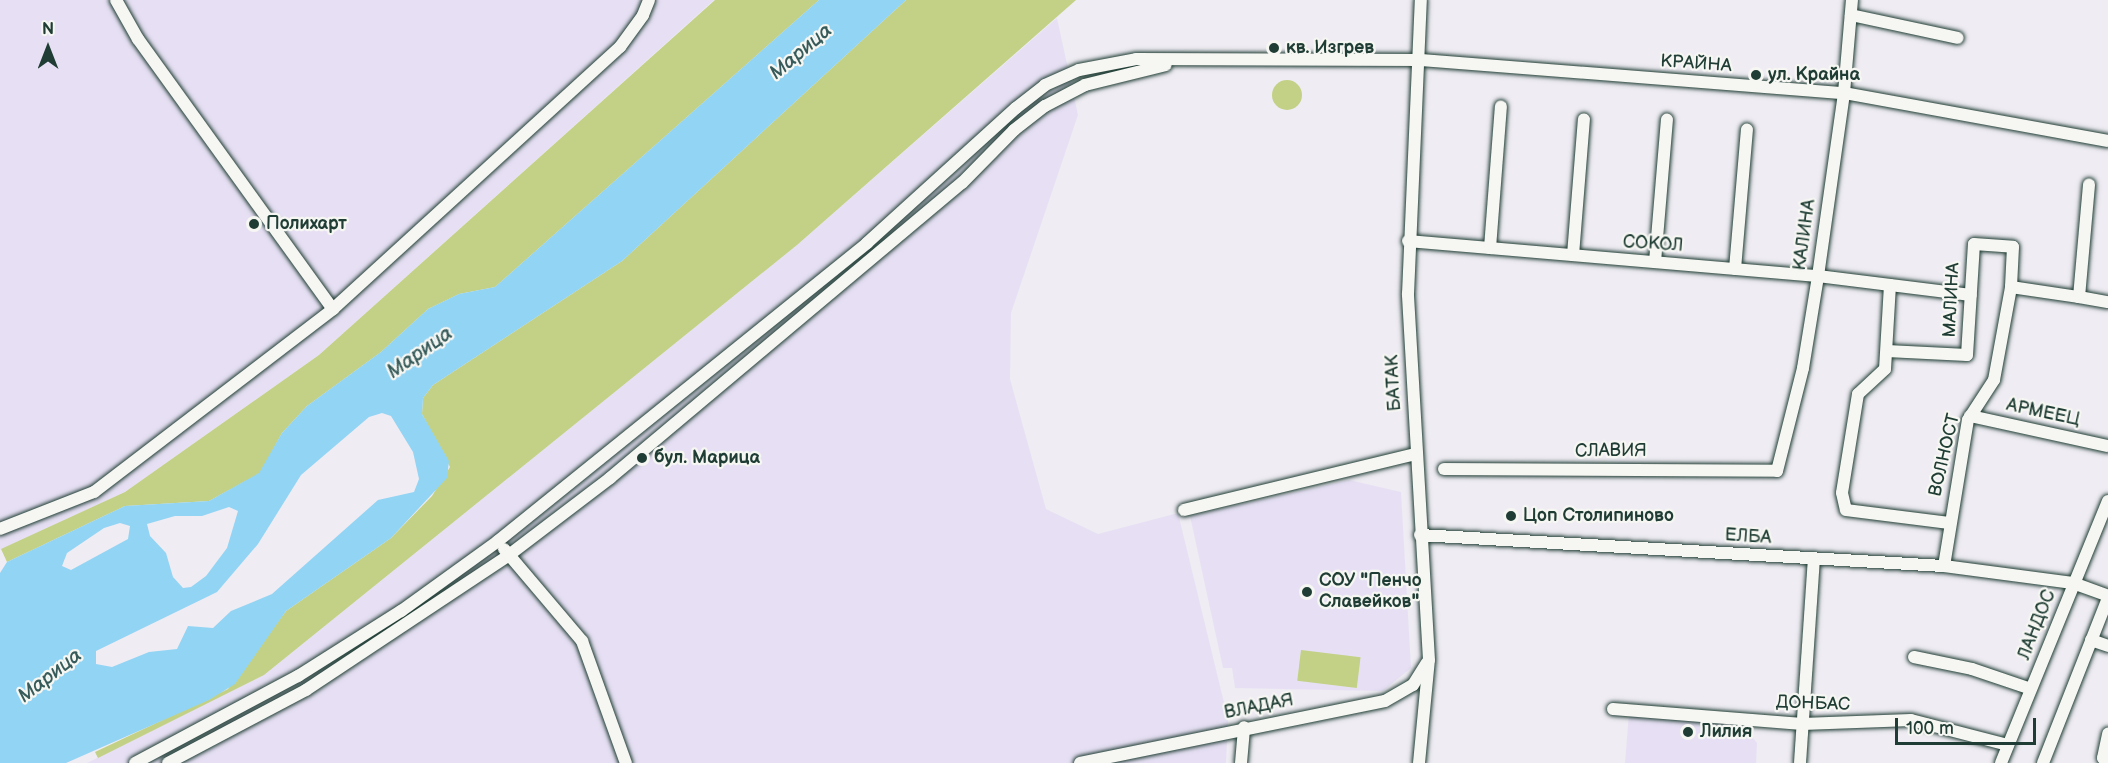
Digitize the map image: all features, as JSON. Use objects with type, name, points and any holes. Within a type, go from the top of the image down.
[{"type":"street","points":[[116,0],[138,39],[333,309]]},
{"type":"street","points":[[0,529],[94,492],[333,309],[620,47],[643,15],[649,0]]},
{"type":"street","name":"БАТАК","points":[[1419,763],[1429,660],[1420,534],[1408,241],[1421,60],[1421,0]]},
{"type":"street","name":"КАЛИНА","points":[[1777,471],[1803,368],[1818,276],[1844,93],[1852,0]]},
{"type":"street","points":[[1851,15],[1958,38]]},
{"type":"street","points":[[135,763],[298,676],[401,611],[498,542],[867,243],[1045,85],[1079,70],[1136,59],[1179,62],[1421,60]]},
{"type":"street","name":"КРАЙНА","points":[[1421,60],[1844,93],[2108,141]]},
{"type":"street","points":[[168,763],[306,690],[410,624],[509,555],[610,478],[962,183],[1014,130],[1045,106],[1085,85],[1179,62]]},
{"type":"street","points":[[1490,248],[1501,106]]},
{"type":"street","points":[[1573,255],[1584,118]]},
{"type":"street","points":[[1655,262],[1667,120]]},
{"type":"street","points":[[1735,269],[1747,130]]},
{"type":"street","points":[[2079,297],[2089,184]]},
{"type":"street","name":"СОКОЛ","points":[[1408,241],[1818,276],[1971,295]]},
{"type":"street","name":"МАЛИНА","points":[[1887,351],[1967,355],[1974,244],[2013,247],[2011,287]]},
{"type":"street","points":[[1893,285],[1885,369],[1858,394],[1842,493],[1846,510],[1949,524]]},
{"type":"street","points":[[2011,287],[2108,302]]},
{"type":"street","name":"ВОЛНОСТ","points":[[1944,567],[1949,524],[1970,416],[1994,380],[2011,287]]},
{"type":"street","name":"АРМЕЕЦ","points":[[1970,416],[2108,446]]},
{"type":"street","points":[[1184,510],[1416,454]]},
{"type":"street","name":"СЛАВИЯ","points":[[1444,470],[1777,471]]},
{"type":"street","name":"ЛАНДОС","points":[[2001,763],[2108,501]]},
{"type":"street","name":"ЕЛБА","points":[[1420,534],[1944,567],[2073,583],[2108,597]]},
{"type":"street","points":[[498,542],[582,641],[626,763]]},
{"type":"street","points":[[1800,763],[1814,559]]},
{"type":"street","points":[[2043,763],[2108,597]]},
{"type":"street","points":[[2091,640],[2108,646]]},
{"type":"street","points":[[1914,657],[1972,669],[2031,689]]},
{"type":"street","name":"ВЛАДАЯ","points":[[1080,763],[1244,727],[1385,701],[1413,685],[1429,660]]},
{"type":"street","name":"ДОНБАС","points":[[1613,709],[1802,724],[1911,720],[2008,745]]},
{"type":"street","points":[[1242,763],[1244,727]]},
{"type":"street","points":[[2108,734],[2103,758],[2108,763]]},
{"type":"shaded area","points":[[0,0],[714,0],[319,355],[125,492],[0,550]]},
{"type":"shaded area","points":[[1057,18],[1078,115],[1011,313],[1010,379],[1046,509],[1098,534],[1178,513],[1228,719],[1226,763],[87,763],[264,675],[797,245]]},
{"type":"shaded area","name":"СОУ \"Пенчо Славейков\"","points":[[1349,480],[1401,492],[1411,668],[1383,691],[1235,688],[1232,668],[1223,668],[1190,516]]},
{"type":"shaded area","name":"Лилия","points":[[1629,714],[1738,720],[1757,743],[1756,763],[1625,763]]},
{"type":"green space","points":[[715,0],[819,0],[495,287],[459,294],[428,309],[381,352],[307,406],[282,433],[260,473],[209,501],[125,506],[7,562],[1,549],[125,492],[319,355]]},
{"type":"green space","points":[[906,0],[1076,0],[797,245],[264,675],[98,758],[95,752],[228,689],[286,611],[391,538],[432,496],[450,467],[422,414],[423,398],[433,385],[622,261]]},
{"type":"green space","points":[[1287,80],[1298,84],[1302,95],[1298,106],[1287,110],[1276,106],[1272,95],[1276,84]]},
{"type":"green space","points":[[1301,650],[1361,657],[1357,688],[1297,681]]},
{"type":"water","name":"Марица","points":[[819,0],[906,0],[622,261],[433,385],[423,398],[422,414],[449,461],[447,478],[391,538],[286,611],[235,684],[209,700],[66,763],[0,763],[0,573],[7,562],[125,506],[209,501],[259,473],[282,433],[307,406],[381,352],[428,309],[459,294],[495,287]],"holes":[[[382,413],[391,416],[413,452],[419,479],[414,492],[378,500],[272,594],[231,611],[213,628],[188,626],[177,649],[149,652],[112,667],[96,664],[96,651],[217,592],[258,544],[301,475],[369,417]],[[229,507],[238,511],[227,548],[206,576],[191,587],[183,588],[173,577],[166,553],[150,536],[147,524],[175,516],[202,516]],[[120,523],[130,526],[128,539],[71,570],[62,566],[67,553],[104,528]]]},
{"type":"place","name":"кв. Изгрев","points":[[1274,48]]},
{"type":"place","name":"ул. Крайна","points":[[1756,75]]},
{"type":"place","name":"Полихарт","points":[[254,224]]},
{"type":"place","name":"бул. Марица","points":[[642,458]]},
{"type":"place","name":"Цоп Столипиново","points":[[1511,516]]},
{"type":"place","name":"СОУ \"Пенчо Славейков\"","points":[[1307,592]]},
{"type":"place","name":"Лилия","points":[[1688,732]]}]
